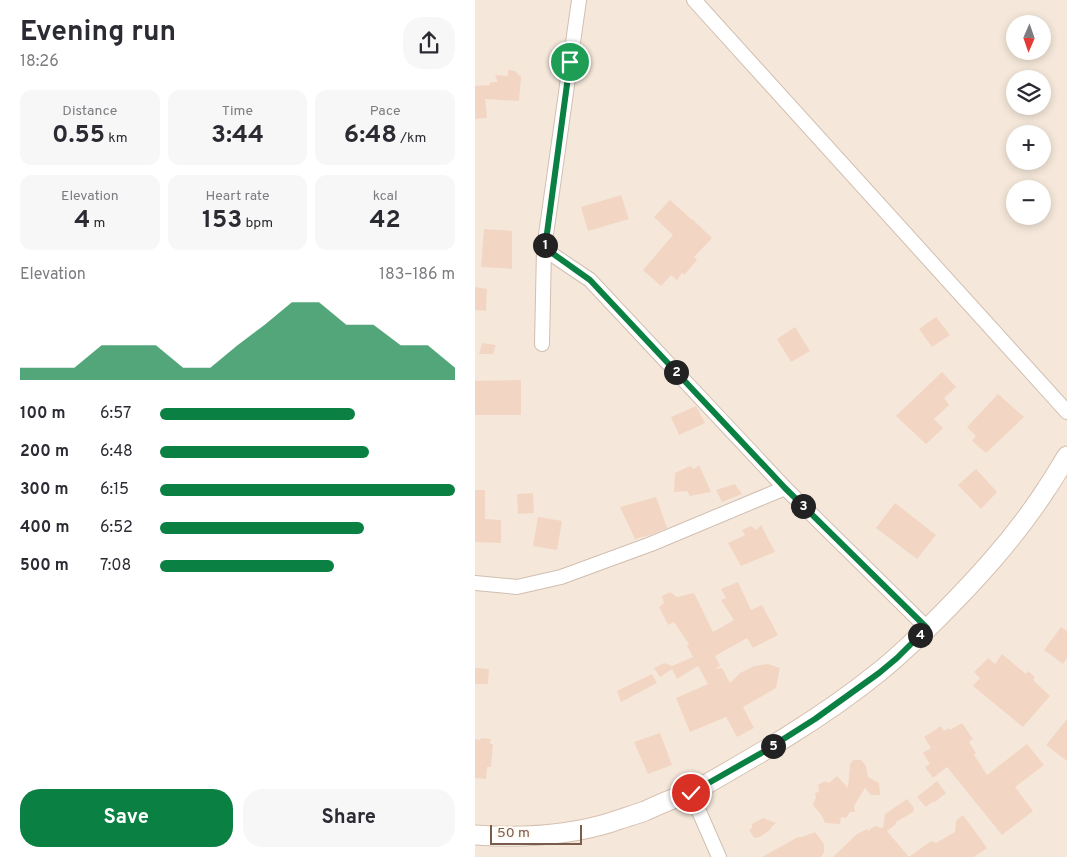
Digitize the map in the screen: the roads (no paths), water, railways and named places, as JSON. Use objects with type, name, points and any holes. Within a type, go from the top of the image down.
[{"type":"main road","points":[[475,835],[531,836],[576,830],[609,823],[643,812],[678,796],[691,793],[815,719],[897,658],[973,581],[1027,517],[1067,456]]},
{"type":"street","points":[[541,344],[545,248],[579,0]]},
{"type":"street","points":[[694,0],[1067,412]]},
{"type":"street","points":[[545,248],[590,280],[785,488],[927,628]]},
{"type":"street","points":[[475,582],[517,587],[561,577],[651,544],[785,488]]},
{"type":"street","points":[[691,793],[719,857]]}]
